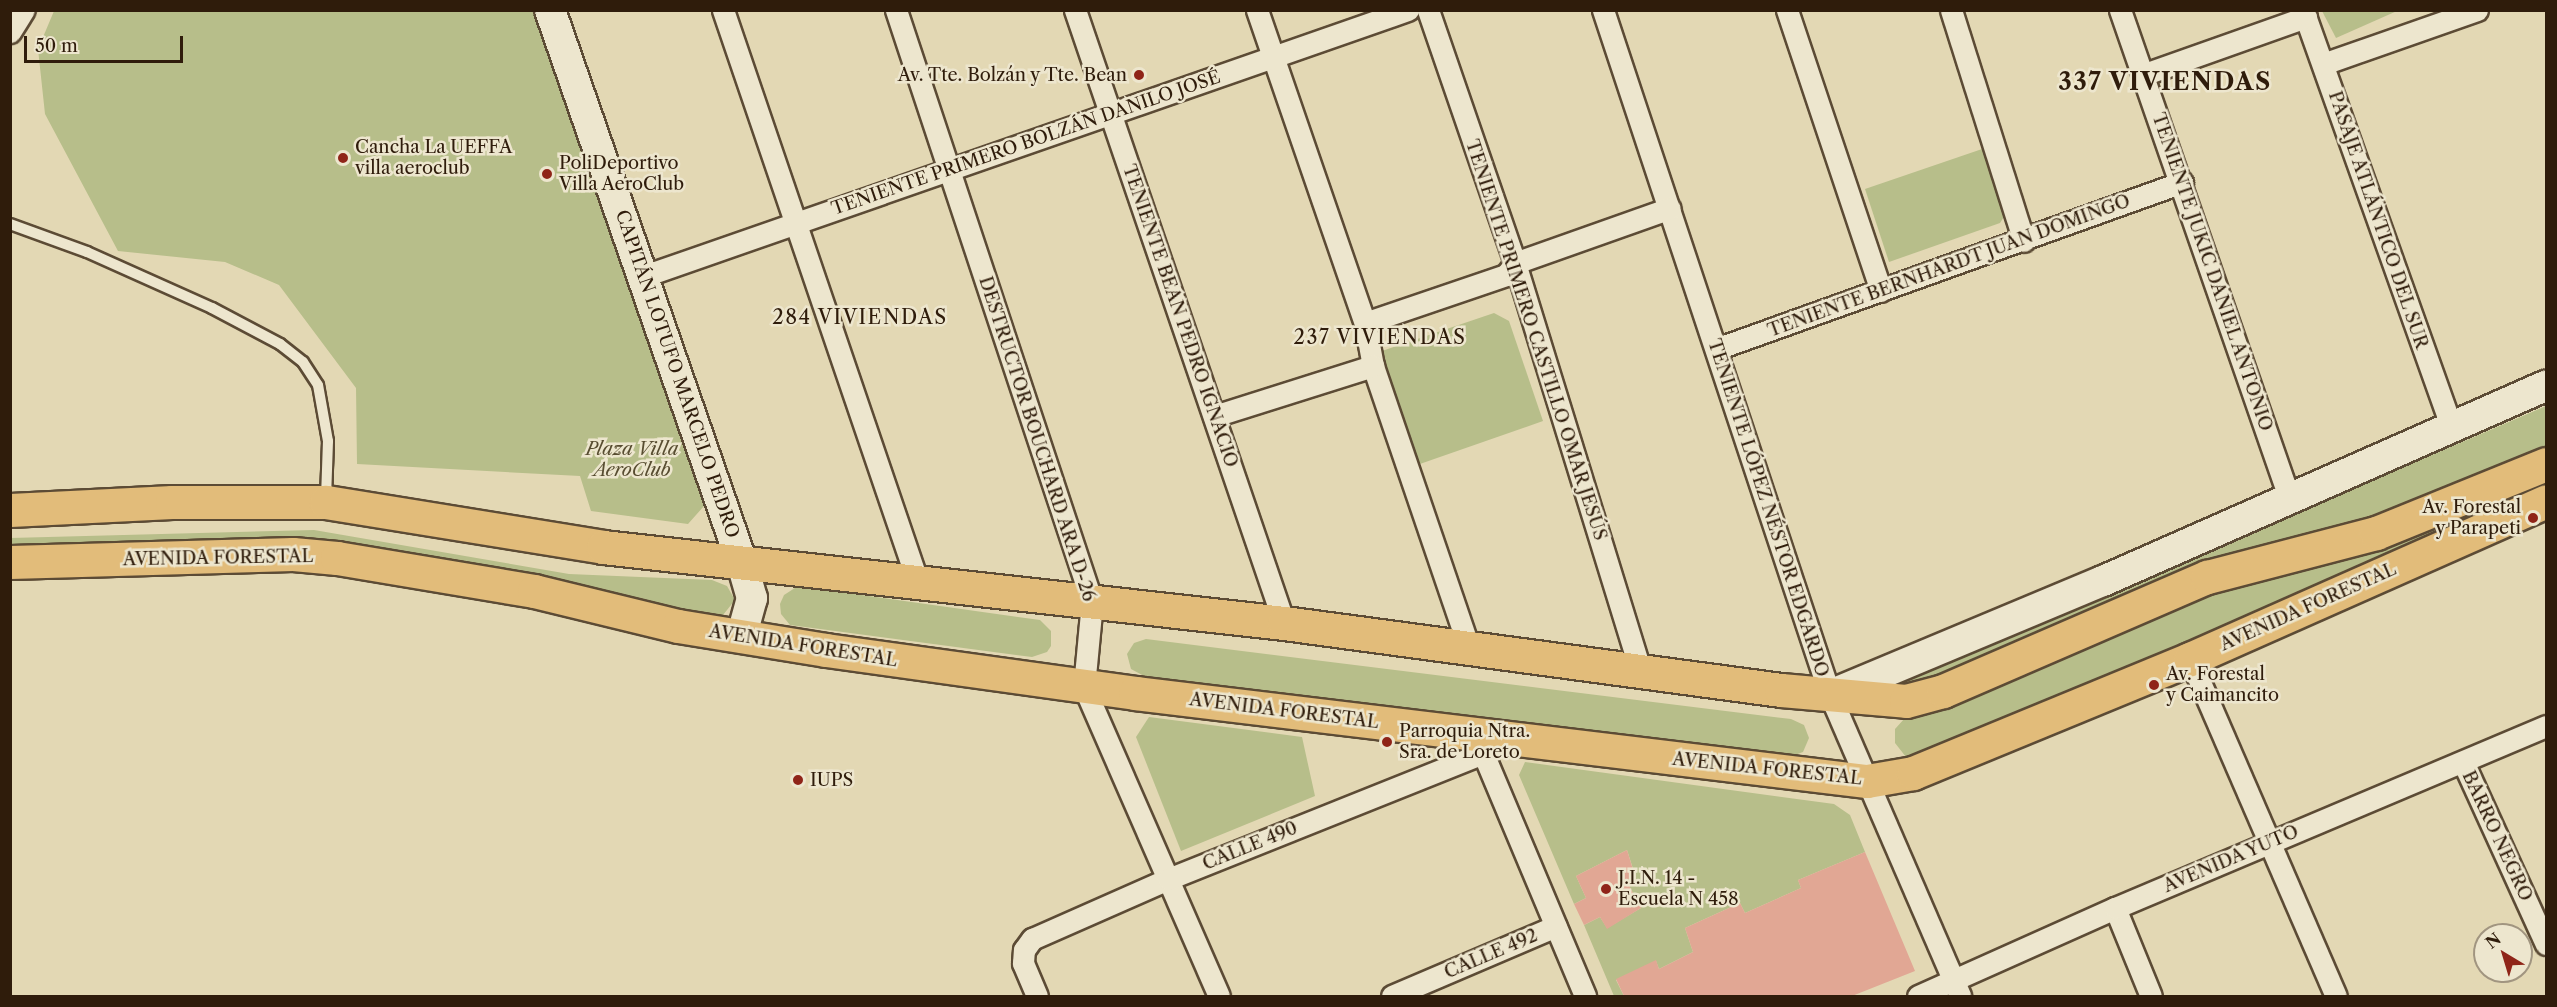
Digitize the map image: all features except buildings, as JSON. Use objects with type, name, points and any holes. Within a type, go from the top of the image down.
[{"type":"main road","points":[[10,510],[172,502],[326,502],[603,547],[741,560],[1284,623],[1468,645],[1641,672],[1830,695],[1906,701],[1943,691],[2207,577],[2376,533],[2547,464]]},
{"type":"main road","name":"AVENIDA FORESTAL","points":[[10,562],[293,554],[337,558],[534,591],[741,638],[1486,744],[1867,782],[1913,773],[2190,659],[2547,501]]},
{"type":"street","points":[[10,32],[24,10]]},
{"type":"street","name":"CAPITÁN LOTUFO MARCELO PEDRO","points":[[550,10],[741,560],[752,598],[741,638]]},
{"type":"street","points":[[723,10],[918,580]]},
{"type":"street","name":"DESTRUCTOR BOUCHARD ARA D-26","points":[[896,10],[951,170],[1092,602],[1084,687],[1219,996]]},
{"type":"street","name":"TENIENTE BEAN PEDRO IGNACIO","points":[[1075,10],[1284,623]]},
{"type":"street","points":[[1257,10],[1365,323],[1373,366],[1468,645]]},
{"type":"street","name":"TENIENTE PRIMERO BOLZÁN DANILO JOSÉ","points":[[644,276],[1408,10]]},
{"type":"street","name":"TENIENTE PRIMERO CASTILLO OMAR JESÚS","points":[[1428,10],[1515,263],[1641,672]]},
{"type":"street","name":"TENIENTE LÓPEZ NÉSTOR EDGARDO","points":[[1603,10],[1830,695],[1957,989]]},
{"type":"street","points":[[1787,10],[1881,291]]},
{"type":"street","points":[[1951,10],[2024,241]]},
{"type":"street","name":"TENIENTE JUKIC DANIEL ANTONIO","points":[[2120,10],[2145,74],[2290,500]]},
{"type":"street","points":[[2323,64],[2470,12]]},
{"type":"street","points":[[2145,74],[2305,14]]},
{"type":"street","name":"PASAJE ATLÁNTICO DEL SUR","points":[[2305,14],[2452,429]]},
{"type":"street","name":"TENIENTE BERNHARDT JUAN DOMINGO","points":[[1716,349],[2024,241],[2182,182]]},
{"type":"street","points":[[1365,323],[1506,275],[1515,263],[1670,208]]},
{"type":"street","points":[[1214,416],[1373,366]]},
{"type":"street","points":[[1830,695],[2290,500],[2547,386]]},
{"type":"street","points":[[2190,659],[2336,996]]},
{"type":"street","name":"AVENIDA YUTO","points":[[1918,996],[1957,989],[2115,908],[2547,726]]},
{"type":"street","points":[[1486,744],[1585,996]]},
{"type":"street","name":"CALLE 490","points":[[1037,996],[1023,963],[1024,950],[1032,939],[1486,744]]},
{"type":"street","name":"BARRO NEGRO","points":[[2463,762],[2547,944]]},
{"type":"street","points":[[2115,908],[2151,996]]},
{"type":"street","name":"CALLE 492","points":[[1392,996],[1556,926]]},
{"type":"lane","points":[[10,224],[87,252],[212,308],[280,344],[303,362],[318,386],[328,441],[326,502]]},
{"type":"green space","name":"PoliDeportivo Villa AeroClub","points":[[54,11],[536,11],[704,506],[688,524],[591,511],[580,476],[357,464],[356,388],[279,285],[225,262],[118,251],[45,114],[38,49]]},
{"type":"green space","points":[[2322,11],[2397,11],[2336,38]]},
{"type":"green space","points":[[1985,148],[2007,212],[2000,223],[1889,262],[1865,189]]},
{"type":"green space","points":[[1494,313],[1509,321],[1543,421],[1417,465],[1376,353]]},
{"type":"green space","points":[[2546,406],[2546,452],[1946,679],[1889,688]]},
{"type":"green space","points":[[2546,479],[2546,485],[1924,756],[1906,757],[1895,743],[1895,729],[1905,718],[2222,588],[2327,563]]},
{"type":"green space","points":[[314,530],[569,574],[712,580],[727,586],[735,600],[719,620],[608,593],[11,546],[10,538]]},
{"type":"green space","points":[[798,586],[1040,620],[1051,631],[1051,646],[1047,652],[1032,657],[790,625],[781,614],[780,604],[784,595]]},
{"type":"green space","points":[[1146,639],[1791,719],[1804,725],[1809,738],[1803,752],[1789,757],[1144,676],[1131,669],[1127,654],[1134,643]]},
{"type":"green space","points":[[1149,717],[1302,737],[1315,796],[1181,851],[1136,737]]},
{"type":"green space","points":[[1525,762],[1834,804],[1850,815],[1865,852],[1798,880],[1801,888],[1745,913],[1740,903],[1685,928],[1693,952],[1659,969],[1656,961],[1616,980],[1624,996],[1614,996],[1584,925],[1600,917],[1607,928],[1641,908],[1626,880],[1635,875],[1627,850],[1576,876],[1586,898],[1574,904],[1519,775]]},
{"type":"place","name":"Av. Tte. Bolzán y Tte. Bean","points":[[1139,75]]},
{"type":"place","name":"Cancha La UEFFA villa aeroclub","points":[[343,158]]},
{"type":"place","name":"PoliDeportivo Villa AeroClub","points":[[547,174]]},
{"type":"place","name":"Av. Forestal y Parapeti","points":[[2533,518]]},
{"type":"place","name":"Av. Forestal y Caimancito","points":[[2154,685]]},
{"type":"place","name":"Parroquia Ntra. Sra. de Loreto","points":[[1387,742]]},
{"type":"place","name":"IUPS","points":[[798,780]]},
{"type":"place","name":"J.I.N. 14 - Escuela N 458","points":[[1606,889]]},
{"type":"district","name":"337 VIVIENDAS","points":[[2165,82]]},
{"type":"district","name":"284 VIVIENDAS","points":[[860,317]]},
{"type":"district","name":"237 VIVIENDAS","points":[[1380,337]]},
{"type":"park label","name":"Plaza Villa AeroClub","points":[[632,460]]}]
